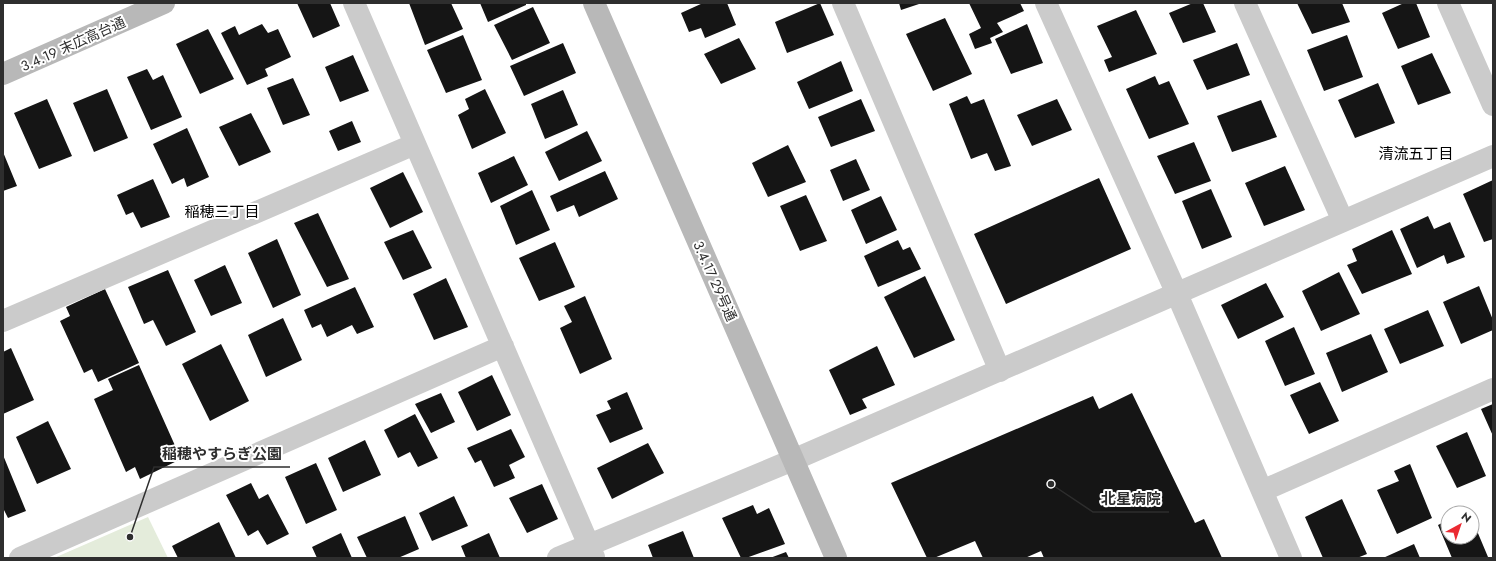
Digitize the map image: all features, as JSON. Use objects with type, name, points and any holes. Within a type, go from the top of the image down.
[{"type":"street","name":"3.4.19 末広高台通","points":[[3,74],[164,3]]},
{"type":"street","points":[[354,3],[592,551]]},
{"type":"street","name":"3.4.17 29号通","points":[[594,3],[836,558]]},
{"type":"street","points":[[843,3],[1000,370]]},
{"type":"street","points":[[1046,3],[1177,294],[1292,558]]},
{"type":"street","points":[[1245,3],[1343,221]]},
{"type":"street","points":[[1448,3],[1493,105]]},
{"type":"street","points":[[3,321],[415,144]]},
{"type":"street","points":[[558,558],[592,551],[793,460],[1493,156]]},
{"type":"street","points":[[20,558],[502,346]]},
{"type":"street","points":[[1262,491],[1493,388]]},
{"type":"green space","points":[[148,517],[168,558],[54,558]]},
{"type":"building","points":[[297,3],[330,3],[340,26],[313,38]]},
{"type":"building","points":[[409,3],[451,3],[463,29],[425,45]]},
{"type":"building","points":[[480,3],[526,3],[526,5],[488,22]]},
{"type":"building","points":[[703,3],[727,3],[736,25],[705,38],[701,28],[689,32],[681,13]]},
{"type":"building","points":[[820,3],[834,35],[787,53],[775,22]]},
{"type":"building","points":[[899,3],[922,3],[901,10]]},
{"type":"building","points":[[969,3],[1020,3],[1024,11],[997,23],[1003,32],[990,38],[992,43],[975,49],[969,34],[981,28]]},
{"type":"building","points":[[1193,3],[1203,3],[1216,32],[1183,43],[1169,13]]},
{"type":"building","points":[[1297,3],[1342,3],[1350,22],[1312,34]]},
{"type":"building","points":[[1404,3],[1416,3],[1430,37],[1398,49],[1382,13]]},
{"type":"building","points":[[533,7],[550,43],[512,60],[494,25]]},
{"type":"building","points":[[1136,10],[1157,54],[1109,72],[1104,60],[1112,57],[1097,26]]},
{"type":"building","points":[[945,18],[972,74],[933,91],[906,34]]},
{"type":"building","points":[[262,24],[268,33],[278,29],[291,57],[265,69],[268,76],[247,85],[221,33],[235,26],[239,35]]},
{"type":"building","points":[[1027,24],[1043,63],[1011,74],[995,39]]},
{"type":"building","points":[[208,29],[234,79],[200,94],[176,44]]},
{"type":"building","points":[[463,35],[482,80],[446,93],[427,50]]},
{"type":"building","points":[[1347,35],[1363,77],[1324,91],[1307,50]]},
{"type":"building","points":[[739,38],[756,69],[721,84],[704,54]]},
{"type":"building","points":[[563,43],[576,73],[524,96],[510,66]]},
{"type":"building","points":[[1237,43],[1250,75],[1207,90],[1193,60]]},
{"type":"building","points":[[1432,53],[1451,93],[1418,105],[1401,66]]},
{"type":"building","points":[[353,55],[369,91],[340,102],[325,67]]},
{"type":"building","points":[[841,61],[853,91],[809,109],[797,82]]},
{"type":"building","points":[[147,69],[153,80],[163,75],[182,117],[151,130],[127,77]]},
{"type":"building","points":[[1155,76],[1159,85],[1169,81],[1189,124],[1149,139],[1126,89]]},
{"type":"building","points":[[293,78],[310,115],[283,125],[267,88]]},
{"type":"building","points":[[1378,83],[1395,123],[1355,138],[1338,100]]},
{"type":"building","points":[[107,89],[128,138],[94,152],[73,103]]},
{"type":"building","points":[[485,89],[506,133],[472,149],[458,115],[469,109],[465,99]]},
{"type":"building","points":[[563,90],[578,125],[545,139],[531,104]]},
{"type":"building","points":[[967,96],[971,104],[984,99],[1011,166],[995,171],[987,153],[971,159],[949,104]]},
{"type":"building","points":[[47,99],[72,156],[39,169],[14,113]]},
{"type":"building","points":[[861,99],[875,131],[831,147],[818,117]]},
{"type":"building","points":[[1057,99],[1072,130],[1032,146],[1017,115]]},
{"type":"building","points":[[1261,100],[1277,137],[1232,152],[1217,116]]},
{"type":"building","points":[[251,113],[271,152],[239,166],[219,127]]},
{"type":"building","points":[[352,121],[361,142],[338,151],[329,131]]},
{"type":"building","points":[[187,128],[209,177],[187,187],[184,178],[172,184],[153,144]]},
{"type":"building","points":[[587,131],[602,161],[559,181],[545,152]]},
{"type":"building","points":[[1194,142],[1211,181],[1175,194],[1157,156]]},
{"type":"building","points":[[788,145],[806,182],[768,197],[752,163]]},
{"type":"building","points":[[3,152],[17,186],[3,191]]},
{"type":"building","points":[[514,156],[528,185],[491,203],[478,173]]},
{"type":"building","points":[[856,159],[870,190],[843,201],[830,170]]},
{"type":"building","points":[[1285,166],[1305,210],[1264,226],[1245,183]]},
{"type":"building","points":[[605,171],[618,199],[579,217],[574,205],[557,212],[550,196]]},
{"type":"building","points":[[403,172],[423,212],[390,228],[370,188]]},
{"type":"building","points":[[1099,178],[1131,249],[1006,304],[974,234]]},
{"type":"building","points":[[153,179],[170,217],[141,228],[133,212],[126,215],[117,195]]},
{"type":"building","points":[[1493,180],[1493,239],[1484,242],[1463,194]]},
{"type":"building","points":[[1211,189],[1232,237],[1202,249],[1182,201]]},
{"type":"building","points":[[532,190],[550,230],[516,245],[500,206]]},
{"type":"building","points":[[806,195],[827,241],[800,251],[780,206]]},
{"type":"building","points":[[881,196],[897,230],[866,244],[851,210]]},
{"type":"building","points":[[318,213],[349,279],[327,287],[294,223]]},
{"type":"building","points":[[1428,216],[1434,229],[1450,222],[1465,257],[1447,264],[1444,255],[1417,268],[1400,229]]},
{"type":"building","points":[[413,230],[432,268],[403,280],[384,242]]},
{"type":"building","points":[[1392,230],[1412,274],[1362,294],[1347,265],[1357,261],[1352,249]]},
{"type":"building","points":[[277,239],[301,295],[273,308],[248,253]]},
{"type":"building","points":[[898,240],[903,250],[910,247],[921,269],[878,287],[864,256]]},
{"type":"building","points":[[555,242],[575,287],[539,301],[519,258]]},
{"type":"building","points":[[225,265],[242,303],[211,316],[194,280]]},
{"type":"building","points":[[168,270],[196,332],[166,346],[153,320],[144,324],[128,287]]},
{"type":"building","points":[[1339,272],[1360,314],[1321,331],[1302,291]]},
{"type":"building","points":[[925,276],[955,340],[914,358],[884,297]]},
{"type":"building","points":[[446,278],[468,327],[434,340],[413,294]]},
{"type":"building","points":[[1266,283],[1284,317],[1238,339],[1221,305]]},
{"type":"building","points":[[1479,286],[1493,320],[1493,330],[1461,344],[1443,302]]},
{"type":"building","points":[[355,287],[374,327],[357,334],[352,325],[327,337],[321,324],[312,328],[304,310]]},
{"type":"building","points":[[105,289],[139,363],[98,382],[92,369],[84,373],[60,321],[70,316],[66,307]]},
{"type":"building","points":[[585,296],[612,359],[580,374],[560,328],[572,322],[564,306]]},
{"type":"building","points":[[1428,310],[1444,346],[1400,364],[1384,329]]},
{"type":"building","points":[[283,318],[302,360],[266,377],[248,335]]},
{"type":"building","points":[[1294,327],[1315,374],[1285,386],[1265,341]]},
{"type":"building","points":[[1371,334],[1388,372],[1342,392],[1326,353]]},
{"type":"building","points":[[221,344],[249,401],[210,421],[182,364]]},
{"type":"building","points":[[877,346],[895,385],[862,399],[867,408],[850,415],[829,370]]},
{"type":"building","points":[[11,348],[34,400],[3,414],[3,352]]},
{"type":"building","points":[[139,365],[181,459],[140,479],[135,467],[126,472],[94,399],[113,390],[108,379]]},
{"type":"building","points":[[492,375],[511,415],[477,431],[458,392]]},
{"type":"building","points":[[1320,382],[1339,421],[1309,434],[1290,395]]},
{"type":"building","points":[[627,392],[643,429],[610,443],[596,415],[611,409],[607,401]]},
{"type":"building","points":[[441,393],[455,422],[431,433],[415,404]]},
{"type":"building","points":[[1132,393],[1195,523],[1204,519],[1222,558],[1044,558],[1041,551],[1025,558],[983,558],[975,541],[934,558],[927,558],[891,483],[1093,396],[1099,409]]},
{"type":"building","points":[[1493,404],[1493,436],[1481,409]]},
{"type":"building","points":[[415,414],[438,458],[418,467],[410,452],[398,458],[384,430]]},
{"type":"building","points":[[48,421],[71,469],[37,484],[16,437]]},
{"type":"building","points":[[511,429],[525,457],[509,465],[515,478],[494,487],[481,460],[475,463],[467,448]]},
{"type":"building","points":[[1467,432],[1486,476],[1457,488],[1436,446]]},
{"type":"building","points":[[365,440],[381,475],[343,492],[328,458]]},
{"type":"building","points":[[648,443],[664,473],[612,499],[597,468]]},
{"type":"building","points":[[3,455],[26,511],[8,518],[3,508]]},
{"type":"building","points":[[316,463],[337,510],[306,524],[285,477]]},
{"type":"building","points":[[1410,464],[1432,518],[1397,534],[1377,490],[1399,481],[1394,471]]},
{"type":"building","points":[[251,483],[259,499],[268,494],[289,534],[267,545],[258,530],[248,536],[226,495]]},
{"type":"building","points":[[542,484],[558,519],[527,533],[509,498]]},
{"type":"building","points":[[454,496],[468,526],[432,541],[419,513]]},
{"type":"building","points":[[1342,499],[1367,554],[1357,558],[1323,558],[1305,517]]},
{"type":"building","points":[[753,505],[757,514],[769,508],[785,544],[746,558],[741,558],[722,518]]},
{"type":"building","points":[[405,516],[419,549],[398,558],[367,558],[357,537]]},
{"type":"building","points":[[219,522],[236,558],[178,558],[172,546]]},
{"type":"building","points":[[683,531],[694,558],[653,558],[648,545]]},
{"type":"building","points":[[341,533],[352,558],[317,558],[312,547]]},
{"type":"building","points":[[489,533],[500,558],[466,558],[461,546]]},
{"type":"building","points":[[1480,538],[1488,557],[1485,558],[1452,558],[1446,545],[1480,545]]},
{"type":"building","points":[[1414,544],[1420,558],[1383,558]]},
{"type":"building","points":[[786,552],[789,558],[770,558]]},
{"type":"place","name":"北星病院","points":[[1051,484]]},
{"type":"place","name":"稲穂やすらぎ公園","points":[[130,537]]},
{"type":"district","name":"清流五丁目","points":[[1416,154]]},
{"type":"district","name":"稲穂三丁目","points":[[222,212]]}]
